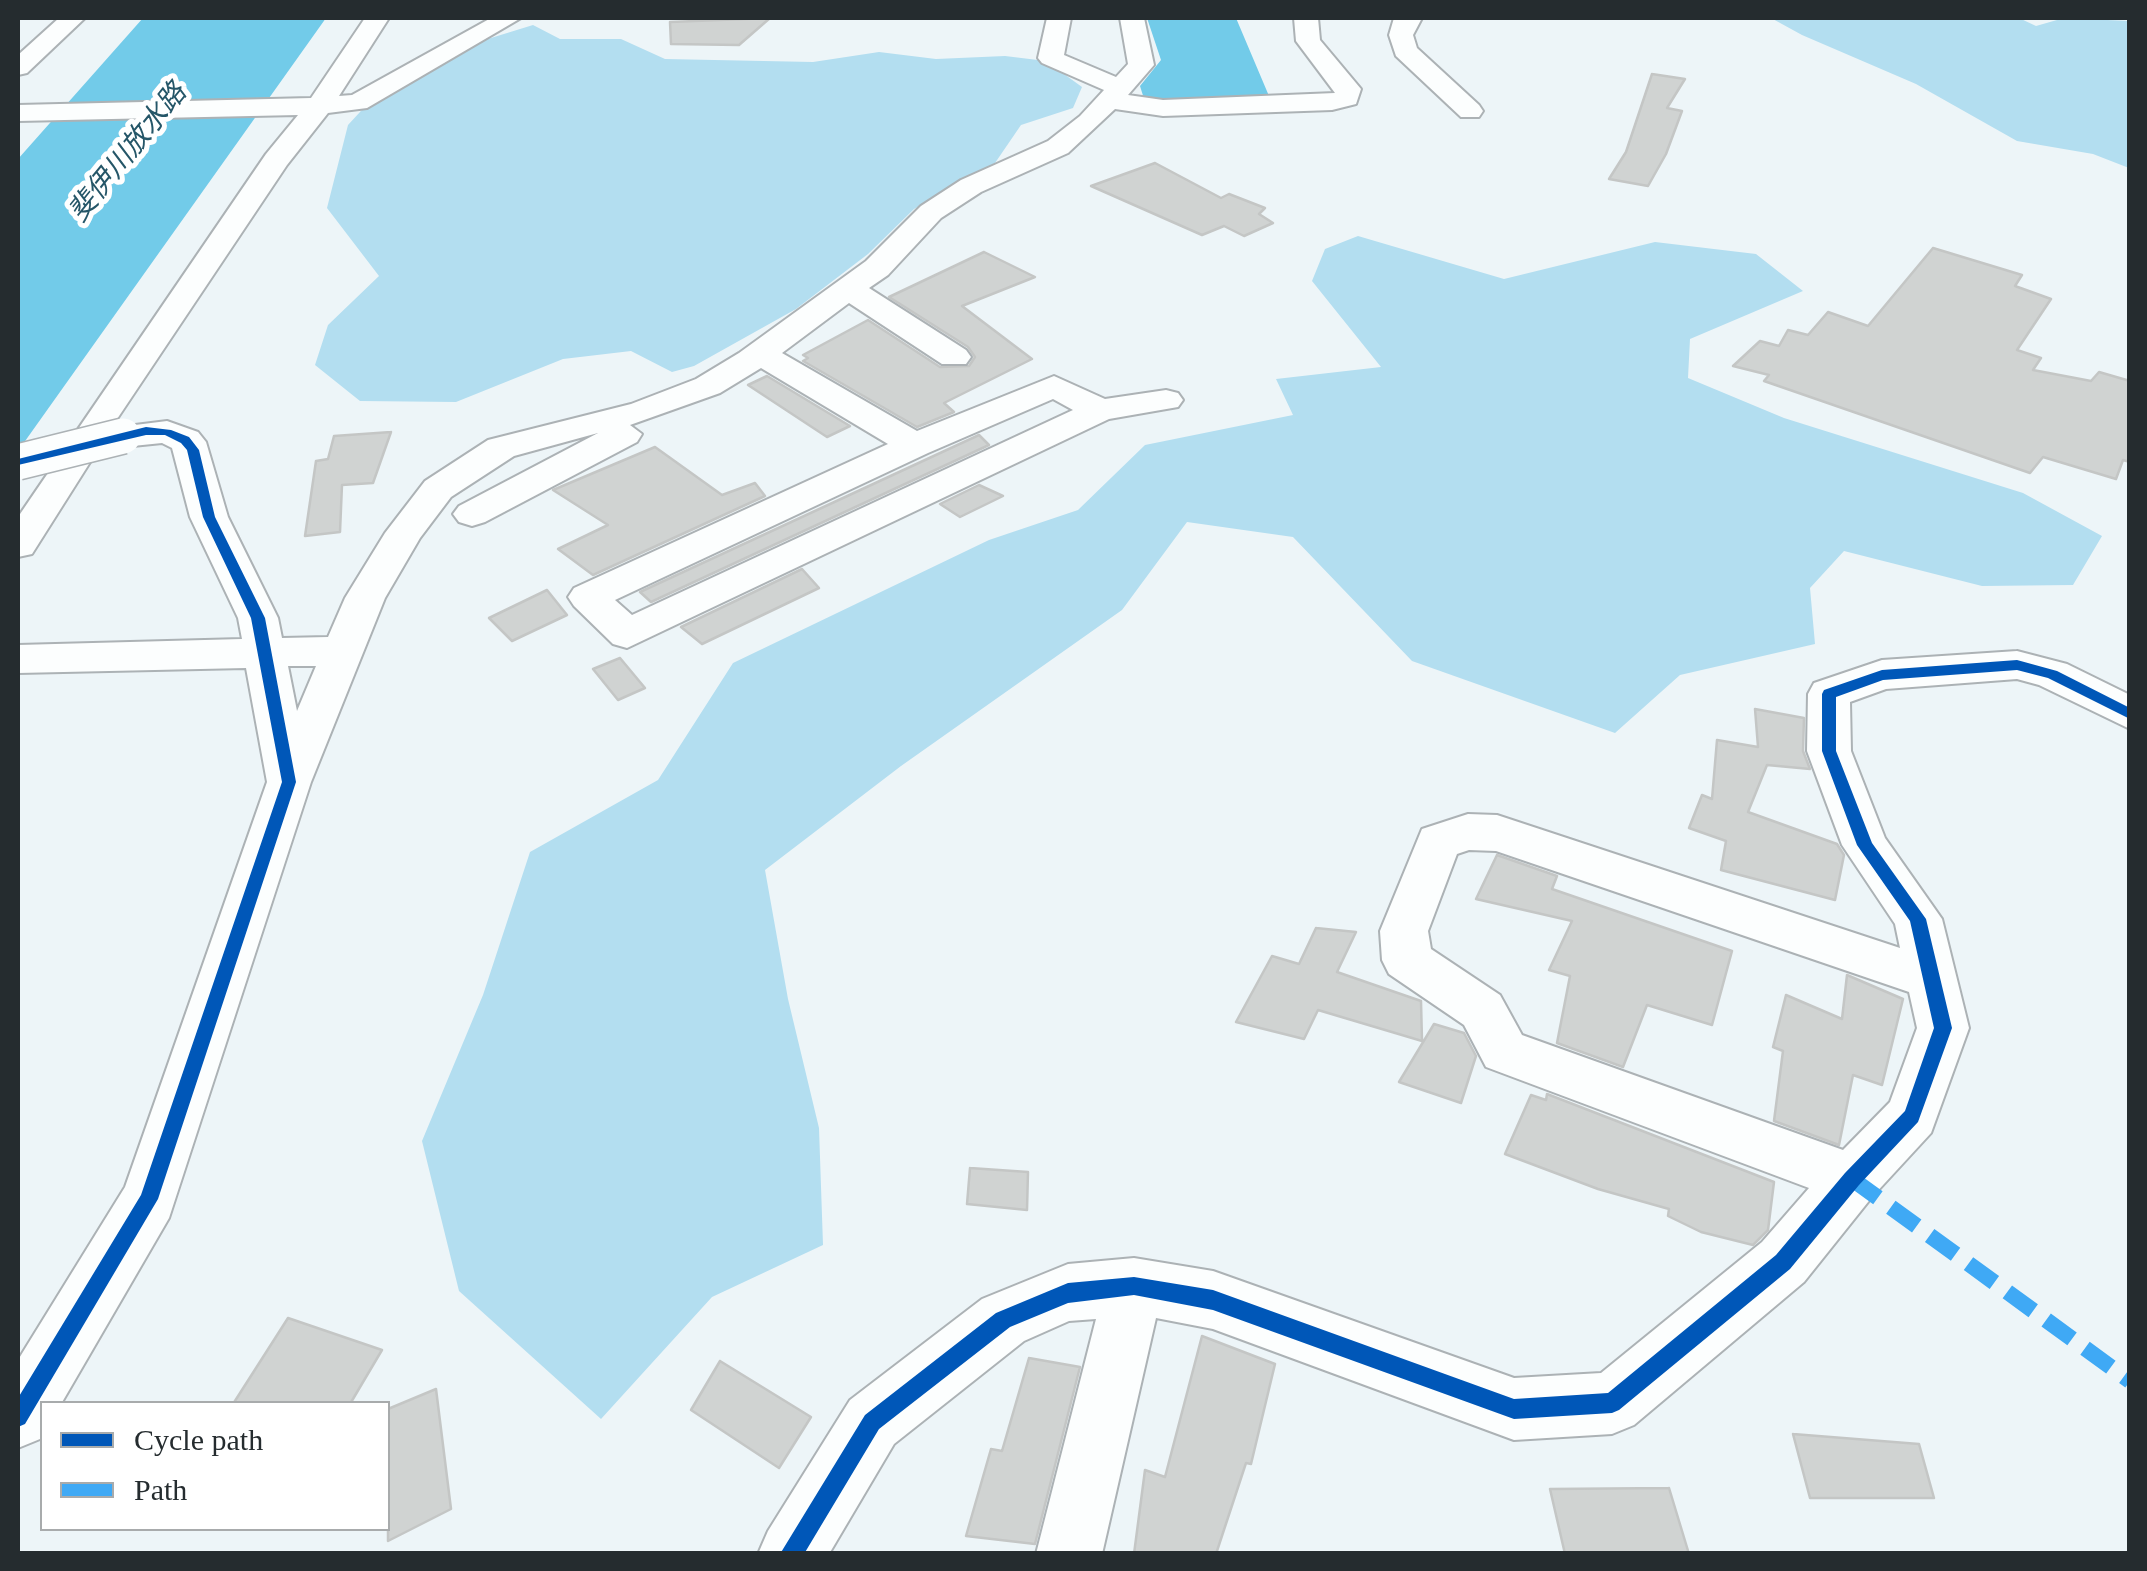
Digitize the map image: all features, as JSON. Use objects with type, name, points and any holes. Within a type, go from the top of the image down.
[{"type":"street","points":[[18,68],[73,18]]},
{"type":"street","points":[[18,545],[304,107],[376,18]]},
{"type":"street","points":[[18,113],[304,107],[358,102],[466,38],[510,18]]},
{"type":"street","points":[[1059,18],[1050,58],[1117,95],[1163,108],[1342,101],[1350,95],[1308,41],[1306,18]]},
{"type":"street","points":[[472,514],[683,404],[760,354],[877,268],[930,212],[971,186],[1058,147],[1117,95],[1141,65],[1132,18]]},
{"type":"street","points":[[1410,18],[1404,21],[1405,51],[1470,111]]},
{"type":"street","points":[[849,289],[954,358]]},
{"type":"street","points":[[760,354],[915,445]]},
{"type":"street","points":[[18,1417],[149,1199],[290,782],[364,598],[404,533],[438,489],[501,448],[642,411],[708,386]]},
{"type":"street","points":[[1100,410],[1054,386],[915,445],[588,596],[627,634],[1100,410],[1166,400]]},
{"type":"street","points":[[18,462],[123,436],[167,432],[184,440],[193,450],[210,517],[258,618],[290,782]]},
{"type":"street","points":[[18,658],[343,651]]},
{"type":"street","points":[[792,1554],[872,1422],[1002,1320],[1068,1293],[1134,1286],[1213,1300],[1514,1409],[1612,1403],[1783,1262],[1852,1179],[1912,1116],[1944,1028],[1918,919],[1865,844],[1829,751],[1829,694],[1882,675],[2017,666],[2052,674],[2130,714]]},
{"type":"street","points":[[1852,1179],[1504,1051],[1482,1010],[1407,960],[1404,931],[1438,842],[1468,832],[1497,833],[1932,979]]},
{"type":"street","points":[[1069,1554],[1134,1286]]},
{"type":"shaded area","points":[[1771,18],[2019,18],[2036,26],[2064,18],[2129,21],[2129,168],[2093,154],[2017,141],[1916,84]]},
{"type":"shaded area","points":[[533,25],[560,39],[621,39],[665,59],[813,62],[879,52],[936,59],[1005,56],[1046,61],[1082,87],[1073,108],[1021,125],[995,163],[914,209],[868,254],[796,309],[694,366],[672,372],[631,351],[563,359],[456,402],[360,401],[315,365],[328,325],[379,276],[327,208],[348,125],[383,87],[478,42]]},
{"type":"shaded area","points":[[1358,236],[1504,279],[1655,242],[1756,254],[1803,291],[1690,339],[1688,378],[1784,418],[2023,493],[2102,536],[2073,585],[1982,586],[1844,551],[1810,588],[1815,644],[1680,675],[1615,733],[1412,661],[1293,537],[1187,522],[1122,610],[901,766],[765,870],[788,999],[819,1128],[823,1245],[712,1297],[601,1419],[459,1291],[422,1141],[483,995],[530,852],[658,780],[733,663],[989,540],[1078,510],[1145,445],[1293,415],[1276,379],[1381,367],[1312,281],[1325,249]]},
{"type":"water","name":"斐伊川放水路","points":[[143,18],[326,18],[18,451],[18,159]]},
{"type":"water","points":[[1147,18],[1236,18],[1269,96],[1145,102],[1140,86],[1161,60]]},
{"type":"building","points":[[770,18],[739,45],[671,44],[670,22]]},
{"type":"building","points":[[1652,74],[1685,79],[1667,108],[1682,111],[1666,154],[1648,186],[1609,179],[1626,152]]},
{"type":"building","points":[[1155,163],[1221,198],[1229,194],[1265,208],[1259,214],[1273,223],[1244,236],[1224,226],[1202,235],[1091,186]]},
{"type":"building","points":[[1933,248],[2022,275],[2015,286],[2051,299],[2017,350],[2041,358],[2033,370],[2091,381],[2099,372],[2130,381],[2130,462],[2123,460],[2116,479],[2043,457],[2030,473],[1764,381],[1769,375],[1733,366],[1760,341],[1779,346],[1788,330],[1808,335],[1828,312],[1868,326]]},
{"type":"building","points":[[984,252],[1035,277],[962,306],[1032,359],[944,403],[954,412],[917,427],[803,361],[808,358],[803,355],[868,320],[940,367],[969,366],[975,357],[968,347],[889,297]]},
{"type":"building","points":[[767,376],[850,426],[827,437],[748,385]]},
{"type":"building","points":[[391,432],[373,483],[342,485],[340,532],[305,536],[316,461],[328,459],[334,436]]},
{"type":"building","points":[[979,435],[989,445],[651,602],[640,592]]},
{"type":"building","points":[[655,447],[722,495],[755,483],[765,496],[593,575],[558,549],[608,525],[553,490]]},
{"type":"building","points":[[979,485],[1003,496],[960,517],[940,504]]},
{"type":"building","points":[[802,569],[819,588],[702,644],[681,627]]},
{"type":"building","points":[[547,590],[567,615],[512,641],[489,618]]},
{"type":"building","points":[[620,658],[645,688],[618,700],[593,669]]},
{"type":"building","points":[[1755,709],[1804,718],[1803,751],[1810,769],[1767,765],[1748,812],[1837,844],[1844,855],[1835,900],[1721,870],[1726,841],[1689,828],[1702,795],[1712,799],[1717,740],[1758,747]]},
{"type":"building","points":[[1497,855],[1557,876],[1552,889],[1732,951],[1712,1025],[1647,1005],[1623,1067],[1557,1043],[1570,976],[1549,970],[1572,921],[1476,899]]},
{"type":"building","points":[[1316,928],[1356,932],[1337,972],[1421,1001],[1422,1041],[1318,1010],[1304,1039],[1236,1022],[1272,956],[1299,964]]},
{"type":"building","points":[[1847,975],[1903,999],[1882,1085],[1853,1075],[1839,1145],[1774,1121],[1783,1051],[1773,1047],[1786,995],[1842,1019]]},
{"type":"building","points":[[1434,1024],[1464,1033],[1476,1056],[1461,1103],[1399,1082]]},
{"type":"building","points":[[1547,1094],[1774,1182],[1768,1230],[1753,1245],[1701,1232],[1668,1216],[1669,1209],[1598,1189],[1505,1154],[1531,1095],[1546,1100]]},
{"type":"building","points":[[970,1168],[1028,1172],[1027,1210],[967,1204]]},
{"type":"building","points":[[288,1318],[382,1350],[352,1401],[235,1401]]},
{"type":"building","points":[[1202,1336],[1275,1364],[1251,1464],[1246,1463],[1216,1554],[1134,1554],[1145,1470],[1165,1477]]},
{"type":"building","points":[[1029,1358],[1080,1367],[1035,1544],[966,1536],[991,1449],[1002,1451]]},
{"type":"building","points":[[720,1361],[811,1417],[779,1468],[691,1410]]},
{"type":"building","points":[[436,1389],[451,1509],[388,1541],[390,1531],[390,1408]]},
{"type":"building","points":[[1793,1434],[1919,1444],[1934,1498],[1810,1498]]},
{"type":"building","points":[[1669,1488],[1689,1554],[1565,1554],[1550,1489]]},
{"type":"marked path","points":[[1852,1179],[2130,1381]]},
{"type":"cycle path","points":[[18,462],[146,431],[167,432],[185,440],[193,450],[209,517],[258,618],[289,782],[149,1199],[18,1417]]},
{"type":"cycle path","points":[[791,1554],[872,1422],[1003,1320],[1068,1293],[1134,1286],[1213,1300],[1514,1409],[1612,1403],[1783,1262],[1852,1179],[1912,1116],[1943,1028],[1918,919],[1865,845],[1829,751],[1829,694],[1882,675],[2017,665],[2052,674],[2130,714]]}]
